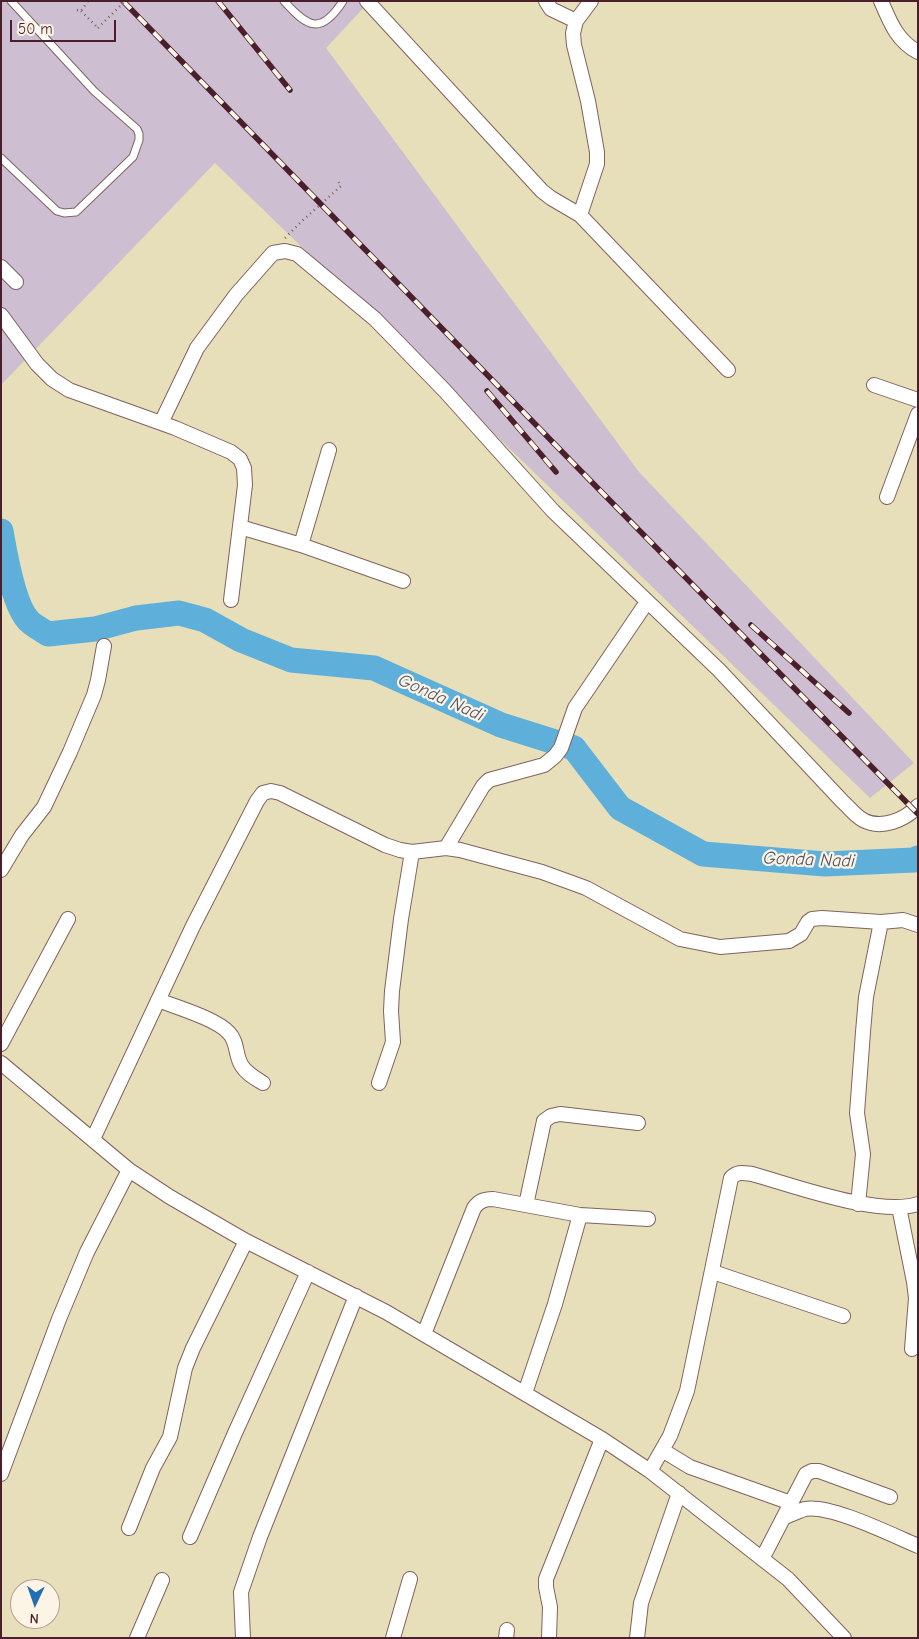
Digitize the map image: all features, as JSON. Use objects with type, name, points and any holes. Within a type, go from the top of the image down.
[{"type":"street","points":[[367,1],[542,190],[551,198],[580,215],[728,370]]},
{"type":"street","points":[[546,1],[551,9],[576,21]]},
{"type":"street","points":[[580,215],[597,164],[597,152],[588,101],[574,45],[576,21],[590,1]]},
{"type":"street","points":[[881,1],[894,30],[904,43],[918,52]]},
{"type":"street","points":[[161,423],[197,348],[236,294],[274,253],[292,251],[375,319],[445,391],[553,511],[719,670],[842,801],[862,819],[871,823],[885,824],[911,814],[918,806]]},
{"type":"street","points":[[1,267],[16,282]]},
{"type":"street","points":[[1,316],[37,364],[69,390],[161,423],[231,452],[240,460],[244,468],[245,485],[231,600]]},
{"type":"street","points":[[874,385],[918,400]]},
{"type":"street","points":[[887,497],[918,414]]},
{"type":"street","points":[[301,545],[329,450]]},
{"type":"street","points":[[240,527],[301,545],[403,581]]},
{"type":"street","points":[[446,848],[483,786],[489,780],[544,765],[561,748],[575,708],[647,602]]},
{"type":"street","points":[[1,870],[22,835],[44,807],[70,752],[94,695],[104,646]]},
{"type":"street","points":[[92,1139],[193,926],[257,801],[263,793],[271,791],[280,793],[400,850],[412,852],[446,848],[460,850],[542,872],[586,888],[680,939],[696,943],[720,947],[790,941],[801,934],[804,926],[812,919],[822,918],[881,922],[903,920],[918,925]]},
{"type":"street","points":[[379,1083],[393,1042],[392,991],[412,852]]},
{"type":"street","points":[[1,1044],[68,919]]},
{"type":"street","points":[[858,1204],[863,1154],[857,1113],[863,1032],[866,997],[881,922]]},
{"type":"street","points":[[158,1000],[219,1025],[229,1032],[234,1040],[240,1064],[247,1072],[263,1083]]},
{"type":"street","points":[[1,1063],[129,1170],[170,1197],[246,1241],[386,1312],[602,1439],[650,1470],[788,1579],[844,1638]]},
{"type":"street","points":[[526,1205],[544,1121],[551,1116],[560,1114],[638,1123]]},
{"type":"street","points":[[1,1474],[59,1319],[87,1252],[129,1170]]},
{"type":"street","points":[[650,1470],[670,1436],[686,1391],[713,1272],[731,1178],[736,1174],[752,1174],[858,1204],[899,1207],[918,1204]]},
{"type":"street","points":[[424,1334],[478,1202],[493,1199],[580,1215],[648,1219]]},
{"type":"street","points":[[899,1207],[916,1298],[912,1349]]},
{"type":"street","points":[[525,1393],[555,1304],[580,1215]]},
{"type":"street","points":[[129,1528],[153,1468],[170,1437],[185,1368],[193,1348],[246,1241]]},
{"type":"street","points":[[190,1537],[234,1434],[308,1272]]},
{"type":"street","points":[[713,1272],[843,1316]]},
{"type":"street","points":[[243,1638],[241,1592],[260,1537],[356,1296]]},
{"type":"street","points":[[549,1638],[550,1608],[546,1578],[602,1439]]},
{"type":"street","points":[[662,1450],[690,1466],[791,1503]]},
{"type":"street","points":[[762,1558],[806,1474],[812,1471],[819,1471],[890,1496]]},
{"type":"street","points":[[637,1638],[641,1603],[679,1493]]},
{"type":"street","points":[[783,1518],[805,1509],[821,1509],[918,1546]]},
{"type":"street","points":[[393,1638],[410,1579]]},
{"type":"street","points":[[137,1638],[162,1580]]},
{"type":"lane","points":[[1,158],[57,210],[69,214],[76,212],[134,157],[139,140],[137,129],[94,91],[11,1]]},
{"type":"lane","points":[[284,1],[306,22],[316,25],[331,17],[343,1]]},
{"type":"path","points":[[81,11],[88,1]]},
{"type":"path","points":[[77,10],[81,11],[98,28],[125,1]]},
{"type":"path","points":[[279,251],[284,239],[302,220],[341,186],[338,181]]},
{"type":"shaded area","points":[[1,1],[370,1],[326,48],[639,472],[914,763],[870,798],[215,163],[1,385]]},
{"type":"waterway","name":"Gonda Nadi","points":[[1,531],[10,578],[18,603],[29,621],[48,634],[95,629],[136,618],[179,613],[205,620],[241,640],[291,660],[374,668],[501,725],[574,748],[620,808],[703,854],[825,864],[914,860],[918,858]]},
{"type":"railway","points":[[123,1],[918,814]]},
{"type":"railway","points":[[218,1],[290,90]]},
{"type":"railway","points":[[487,391],[556,472]]},
{"type":"railway","points":[[751,625],[849,713]]}]
